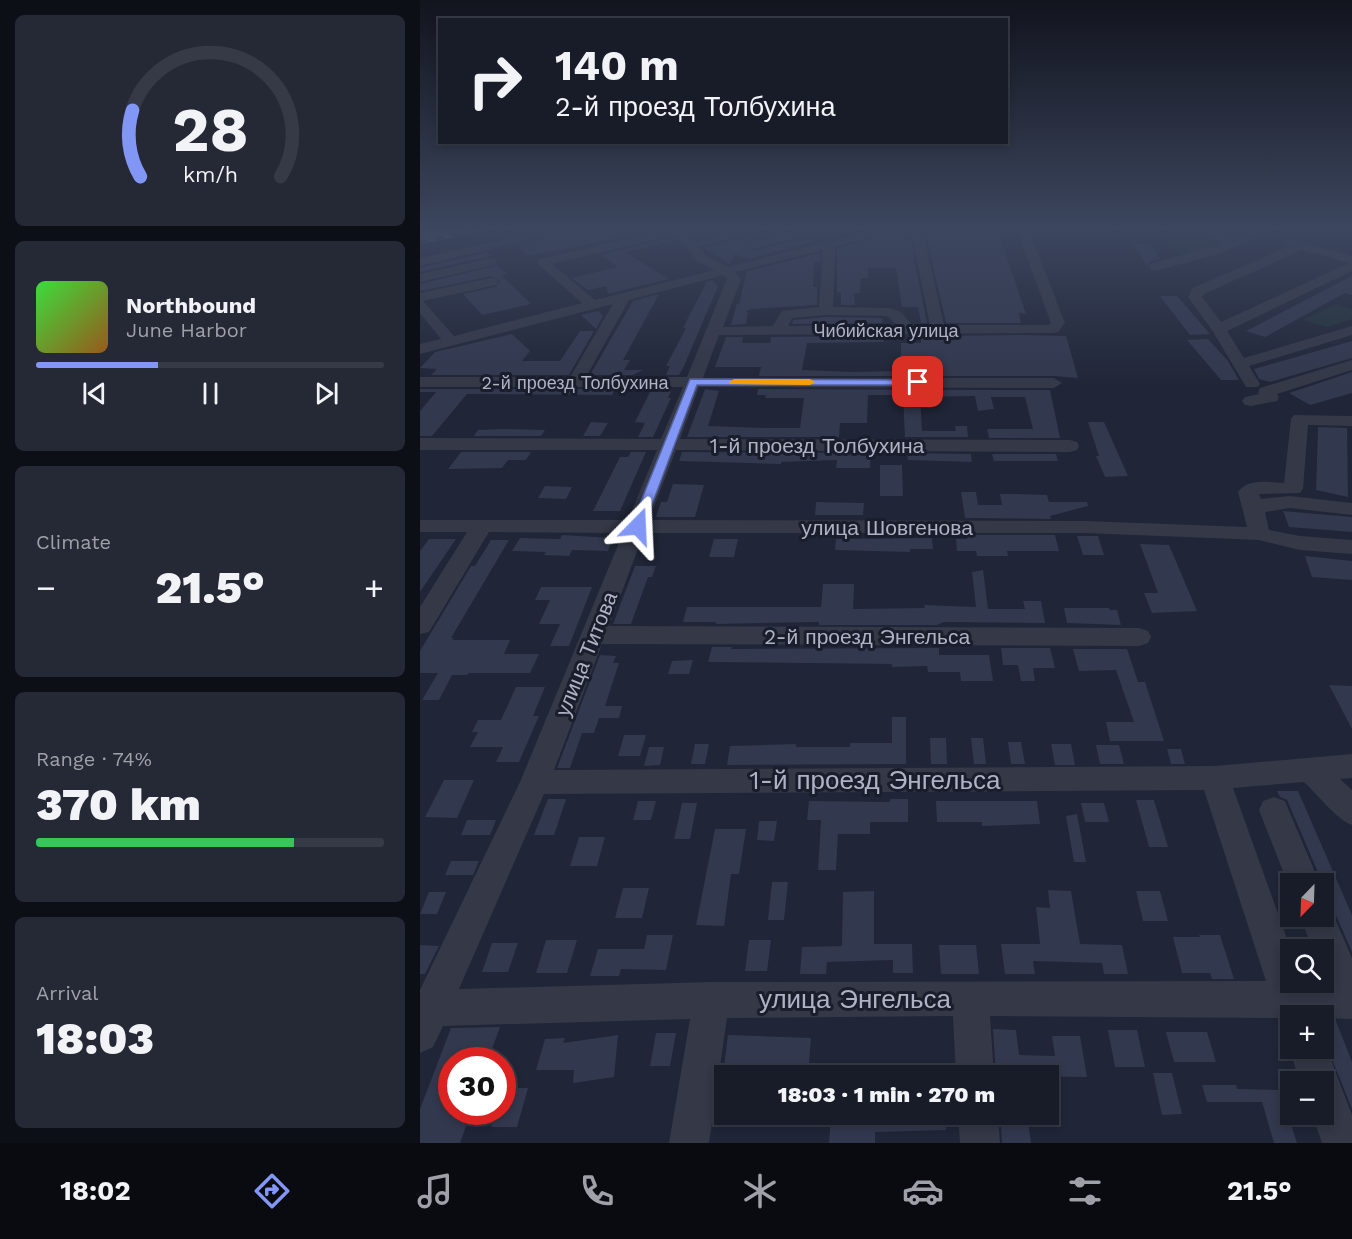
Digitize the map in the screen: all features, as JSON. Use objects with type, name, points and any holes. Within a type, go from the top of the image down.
[{"type":"street","points":[[564,280],[592,305]]},
{"type":"street","points":[[420,349],[624,297],[667,280]]},
{"type":"street","name":"улица Титова","points":[[425,1017],[535,782],[733,280]]},
{"type":"street","points":[[826,311],[832,280]]},
{"type":"street","points":[[927,280],[938,330]]},
{"type":"street","name":"Чибийская улица","points":[[714,331],[1046,329],[1057,327],[1041,280]]},
{"type":"street","points":[[1225,280],[1195,293],[1195,297],[1219,329],[1252,384]]},
{"type":"street","points":[[1219,329],[1322,280]]},
{"type":"street","points":[[450,341],[420,303],[491,282]]},
{"type":"street","points":[[575,382],[624,297]]},
{"type":"street","points":[[778,331],[787,314],[826,311],[889,312],[896,315],[908,330]]},
{"type":"street","points":[[420,331],[438,327]]},
{"type":"street","points":[[1240,364],[1352,330]]},
{"type":"street","points":[[1251,401],[1271,397],[1266,392],[1352,365]]},
{"type":"street","name":"2-й проезд Толбухина","points":[[420,382],[1054,383]]},
{"type":"street","points":[[1259,534],[1256,515],[1248,492],[1254,488],[1293,489],[1300,419],[1352,421]]},
{"type":"street","name":"1-й проезд Толбухина","points":[[420,444],[1070,446]]},
{"type":"street","points":[[1251,505],[1268,506],[1290,502],[1352,509]]},
{"type":"street","name":"улица Шовгенова","points":[[420,526],[1085,527],[1259,534],[1300,543],[1352,547]]},
{"type":"street","points":[[420,626],[482,526]]},
{"type":"street","name":"2-й проезд Энгельса","points":[[594,635],[1139,636]]},
{"type":"street","name":"1-й проезд Энгельса","points":[[535,782],[1215,778],[1352,766]]},
{"type":"street","points":[[1310,770],[1343,800],[1352,812]]},
{"type":"street","points":[[1215,778],[1292,1005]]},
{"type":"street","points":[[1274,810],[1300,873]]},
{"type":"street","points":[[1322,927],[1352,1001]]},
{"type":"street","points":[[970,998],[974,1065]]},
{"type":"street","name":"улица Энгельса","points":[[425,1017],[711,1000],[970,998],[1280,1007]]},
{"type":"street","points":[[689,1143],[711,1000]]},
{"type":"street","name":"улица Энгельса","points":[[1313,1005],[1352,1001]]},
{"type":"street","points":[[1334,1121],[1342,1143]]},
{"type":"street","points":[[979,1125],[980,1143]]},
{"type":"shaded area","points":[[1336,304],[1352,309],[1352,319],[1327,327],[1303,320]]},
{"type":"building","points":[[435,280],[470,280],[420,291],[420,284]]},
{"type":"building","points":[[506,280],[531,304],[482,315],[463,294],[496,287],[500,281]]},
{"type":"building","points":[[575,280],[664,280],[608,294],[606,286],[588,290]]},
{"type":"building","points":[[712,280],[718,286],[684,366],[679,375],[666,375],[670,366],[666,366],[707,282]]},
{"type":"building","points":[[745,280],[813,280],[813,287],[817,287],[817,305],[751,309],[746,311],[748,313],[746,324],[731,325],[737,303],[739,305]]},
{"type":"building","points":[[837,280],[861,280],[860,293],[854,293],[855,305],[841,305],[841,293],[837,292]]},
{"type":"building","points":[[898,280],[919,280],[927,323],[921,323],[918,307],[902,307]]},
{"type":"building","points":[[936,280],[1014,280],[1026,314],[1019,313],[1021,323],[946,323]]},
{"type":"building","points":[[1344,280],[1352,280],[1352,295],[1345,293],[1265,337],[1246,331]]},
{"type":"building","points":[[659,294],[623,360],[630,360],[624,370],[643,370],[633,375],[590,375],[633,301]]},
{"type":"building","points":[[1160,296],[1177,296],[1210,334],[1190,335]]},
{"type":"building","points":[[598,311],[603,316],[596,329],[581,315]]},
{"type":"building","points":[[826,317],[882,318],[882,323],[792,324],[793,320]]},
{"type":"building","points":[[580,331],[594,331],[569,375],[431,375],[437,369],[420,368],[435,352],[512,334],[530,351],[522,361],[560,361]]},
{"type":"building","points":[[884,336],[884,342],[807,343],[802,370],[853,372],[898,371],[901,369],[901,343],[921,343],[921,336],[1066,336],[1078,378],[1054,376],[759,376],[761,367],[715,367],[726,337],[743,337],[742,343],[770,343],[771,337]]},
{"type":"building","points":[[1208,339],[1228,361],[1239,380],[1221,380],[1187,340]]},
{"type":"building","points":[[1352,341],[1352,358],[1270,382],[1259,379],[1254,369]]},
{"type":"building","points":[[1352,372],[1352,393],[1310,405],[1289,393]]},
{"type":"building","points":[[420,389],[615,389],[612,395],[467,394],[432,436],[420,436],[420,411],[436,392],[420,392]]},
{"type":"building","points":[[672,389],[668,398],[671,398],[653,437],[638,437],[645,423],[635,422],[651,390]]},
{"type":"building","points":[[705,389],[719,391],[708,426],[766,428],[800,428],[804,398],[765,398],[766,395],[757,395],[758,389],[1050,390],[1060,438],[989,438],[987,429],[1033,429],[1025,397],[991,397],[994,409],[978,411],[975,396],[920,397],[922,431],[956,431],[955,426],[967,426],[968,437],[905,437],[903,395],[868,395],[867,423],[840,423],[839,437],[687,437]]},
{"type":"building","points":[[591,422],[608,423],[600,436],[583,436]]},
{"type":"building","points":[[1088,422],[1104,422],[1128,476],[1105,477],[1096,456],[1099,456]]},
{"type":"building","points":[[1318,427],[1347,428],[1348,497],[1316,490]]},
{"type":"building","points":[[478,430],[545,430],[541,436],[474,436]]},
{"type":"building","points":[[461,452],[531,452],[526,460],[508,460],[502,468],[448,469]]},
{"type":"building","points":[[631,452],[646,452],[620,511],[593,511],[620,457],[628,457]]},
{"type":"building","points":[[682,452],[871,453],[870,468],[836,468],[837,460],[781,462],[781,464],[679,461]]},
{"type":"building","points":[[907,453],[971,454],[972,462],[908,460]]},
{"type":"building","points":[[992,454],[1056,454],[1058,461],[994,461]]},
{"type":"building","points":[[880,465],[902,465],[903,496],[880,496]]},
{"type":"building","points":[[673,484],[704,485],[695,517],[656,517],[661,502],[667,502]]},
{"type":"building","points":[[545,486],[572,487],[566,499],[538,498]]},
{"type":"building","points":[[961,492],[976,492],[978,505],[1002,505],[1000,494],[1015,494],[1047,495],[1049,502],[1087,502],[1088,506],[1050,516],[1051,519],[965,518]]},
{"type":"building","points":[[816,502],[864,503],[863,515],[815,515]]},
{"type":"building","points":[[1283,511],[1352,517],[1352,532],[1289,527]]},
{"type":"building","points":[[562,535],[613,538],[608,551],[572,550],[569,556],[544,555],[546,552],[512,551],[520,538],[560,539]]},
{"type":"building","points":[[967,535],[1055,535],[1059,551],[1007,551],[1008,556],[977,556],[976,551],[957,551],[956,539],[967,539]]},
{"type":"building","points":[[1077,536],[1098,536],[1104,555],[1083,555]]},
{"type":"building","points":[[932,538],[933,549],[910,549],[910,552],[835,550],[836,539]]},
{"type":"building","points":[[429,539],[456,539],[420,592],[420,551]]},
{"type":"building","points":[[714,539],[738,539],[734,557],[709,557]]},
{"type":"building","points":[[491,540],[509,540],[451,638],[454,638],[452,640],[510,640],[504,654],[539,654],[530,673],[452,675],[439,700],[422,700],[438,673],[420,673],[420,651],[471,566],[475,566]]},
{"type":"building","points":[[1140,544],[1169,545],[1197,611],[1152,613],[1144,593],[1158,593]]},
{"type":"building","points":[[1305,556],[1352,561],[1352,580],[1312,577]]},
{"type":"building","points":[[635,566],[656,566],[652,577],[648,577],[631,624],[613,624]]},
{"type":"building","points":[[983,570],[988,609],[1025,609],[1023,601],[1041,601],[1045,623],[944,622],[937,625],[819,625],[819,622],[717,624],[715,622],[683,622],[687,607],[821,607],[823,584],[854,584],[853,609],[925,608],[924,605],[976,607],[972,572]]},
{"type":"building","points":[[541,587],[592,587],[569,646],[550,646],[560,624],[539,624],[550,600],[535,600]]},
{"type":"building","points":[[1064,608],[1117,610],[1121,625],[1067,623]]},
{"type":"building","points":[[712,647],[732,647],[731,649],[939,648],[939,655],[989,655],[993,681],[961,681],[960,672],[928,672],[927,666],[708,662]]},
{"type":"building","points":[[1001,648],[1050,648],[1055,668],[1033,668],[1035,681],[1021,681],[1018,665],[1003,665]]},
{"type":"building","points":[[1073,649],[1127,649],[1138,682],[1145,682],[1164,741],[1110,741],[1106,722],[1134,722],[1116,670],[1079,671]]},
{"type":"building","points":[[600,655],[616,656],[613,663],[619,663],[605,706],[622,706],[619,718],[599,718],[594,733],[582,733],[570,768],[557,768]]},
{"type":"building","points":[[693,660],[689,674],[668,674],[672,661]]},
{"type":"building","points":[[1329,685],[1352,686],[1352,729]]},
{"type":"building","points":[[516,687],[545,687],[533,716],[539,716],[519,762],[496,762],[503,747],[470,747],[478,732],[472,732],[478,720],[501,720]]},
{"type":"building","points":[[892,717],[906,717],[906,764],[727,765],[730,746],[796,744],[796,747],[850,747],[850,743],[892,743]]},
{"type":"building","points":[[624,735],[646,735],[640,756],[618,756]]},
{"type":"building","points":[[930,738],[946,738],[947,764],[931,764]]},
{"type":"building","points":[[971,738],[983,738],[986,764],[974,764]]},
{"type":"building","points":[[1008,742],[1021,742],[1025,764],[1011,764]]},
{"type":"building","points":[[695,744],[709,744],[705,764],[691,764]]},
{"type":"building","points":[[1051,744],[1071,744],[1075,765],[1055,765]]},
{"type":"building","points":[[1096,745],[1119,745],[1124,764],[1100,764]]},
{"type":"building","points":[[649,747],[664,747],[660,765],[644,766]]},
{"type":"building","points":[[1167,749],[1181,749],[1185,764],[1171,764]]},
{"type":"building","points":[[444,780],[474,780],[457,818],[425,817]]},
{"type":"building","points":[[1277,791],[1298,791],[1334,873],[1318,873],[1287,800],[1280,797]]},
{"type":"building","points":[[548,799],[566,799],[554,835],[534,835]]},
{"type":"building","points":[[890,799],[908,799],[908,822],[870,822],[870,834],[838,834],[836,870],[818,870],[821,820],[807,820],[809,801],[890,802]]},
{"type":"building","points":[[1136,800],[1154,800],[1168,847],[1149,847]]},
{"type":"building","points":[[638,801],[656,801],[651,820],[633,820]]},
{"type":"building","points":[[936,801],[1037,801],[1040,824],[982,826],[982,822],[937,822]]},
{"type":"building","points":[[682,803],[697,803],[690,839],[674,839]]},
{"type":"building","points":[[1081,803],[1104,803],[1109,822],[1085,822]]},
{"type":"building","points":[[1077,814],[1086,862],[1074,862],[1066,816]]},
{"type":"building","points":[[467,820],[496,820],[490,835],[461,835]]},
{"type":"building","points":[[759,821],[777,821],[774,841],[757,840]]},
{"type":"building","points":[[715,829],[746,829],[739,874],[731,874],[724,926],[696,925]]},
{"type":"building","points":[[579,837],[605,837],[597,866],[570,866]]},
{"type":"building","points":[[451,861],[479,861],[473,875],[445,875]]},
{"type":"building","points":[[1334,874],[1352,915],[1352,952],[1334,911]]},
{"type":"building","points":[[772,882],[788,882],[784,920],[768,920]]},
{"type":"building","points":[[623,888],[649,888],[642,918],[615,918]]},
{"type":"building","points":[[1048,890],[1071,891],[1080,944],[1122,945],[1128,974],[1104,974],[1102,963],[1033,961],[1035,974],[1005,974],[1001,944],[1040,944],[1036,907],[1050,908]]},
{"type":"building","points":[[874,891],[874,944],[912,944],[913,973],[893,973],[893,960],[827,962],[826,974],[800,974],[802,947],[842,946],[843,892]]},
{"type":"building","points":[[1136,891],[1160,891],[1168,921],[1143,921]]},
{"type":"building","points":[[429,892],[446,892],[437,914],[420,914]]},
{"type":"building","points":[[647,935],[673,935],[666,970],[621,969],[619,976],[590,976],[598,949],[644,949]]},
{"type":"building","points":[[1199,935],[1220,935],[1234,979],[1212,979],[1210,973],[1182,973],[1173,937],[1200,937]]},
{"type":"building","points":[[546,940],[577,940],[567,973],[536,973]]},
{"type":"building","points":[[749,940],[771,940],[767,971],[745,971]]},
{"type":"building","points":[[492,943],[518,943],[508,972],[482,972]]},
{"type":"building","points":[[420,945],[439,946],[425,974],[420,974]]},
{"type":"building","points":[[939,945],[976,945],[979,974],[941,974]]},
{"type":"building","points":[[1334,1021],[1352,1062],[1352,1109],[1332,1059],[1334,1059]]},
{"type":"building","points":[[500,1027],[493,1047],[444,1047],[451,1028]]},
{"type":"building","points":[[993,1029],[1016,1030],[1019,1055],[1055,1056],[1052,1036],[1080,1036],[1087,1077],[1059,1077],[1059,1065],[995,1065]]},
{"type":"building","points":[[1108,1030],[1137,1030],[1145,1067],[1115,1067]]},
{"type":"building","points":[[1166,1032],[1207,1032],[1216,1062],[1174,1062]]},
{"type":"building","points":[[656,1033],[676,1033],[670,1066],[650,1066]]},
{"type":"building","points":[[618,1035],[614,1077],[573,1083],[574,1070],[536,1070],[545,1039],[565,1038],[563,1043]]},
{"type":"building","points":[[728,1035],[811,1038],[809,1065],[724,1065]]},
{"type":"building","points":[[438,1062],[438,1125],[466,1125],[460,1143],[420,1143],[420,1109]]},
{"type":"building","points":[[941,1063],[941,1065],[895,1065]]},
{"type":"building","points":[[834,1064],[878,1064],[878,1065]]},
{"type":"building","points":[[1153,1073],[1172,1073],[1182,1114],[1162,1115]]},
{"type":"building","points":[[1202,1085],[1236,1085],[1237,1089],[1280,1090],[1280,1125],[1291,1125],[1297,1143],[1274,1143],[1262,1102],[1207,1102]]},
{"type":"building","points":[[516,1088],[528,1088],[517,1127],[491,1127],[492,1125],[516,1125]]},
{"type":"building","points":[[830,1125],[946,1125],[946,1130],[875,1132],[875,1143],[829,1143]]},
{"type":"building","points":[[1001,1125],[1029,1125],[1031,1143],[1002,1143]]},
{"type":"slow traffic","points":[[734,382],[810,382]]},
{"type":"route","points":[[638,526],[693,382],[918,382]]}]
